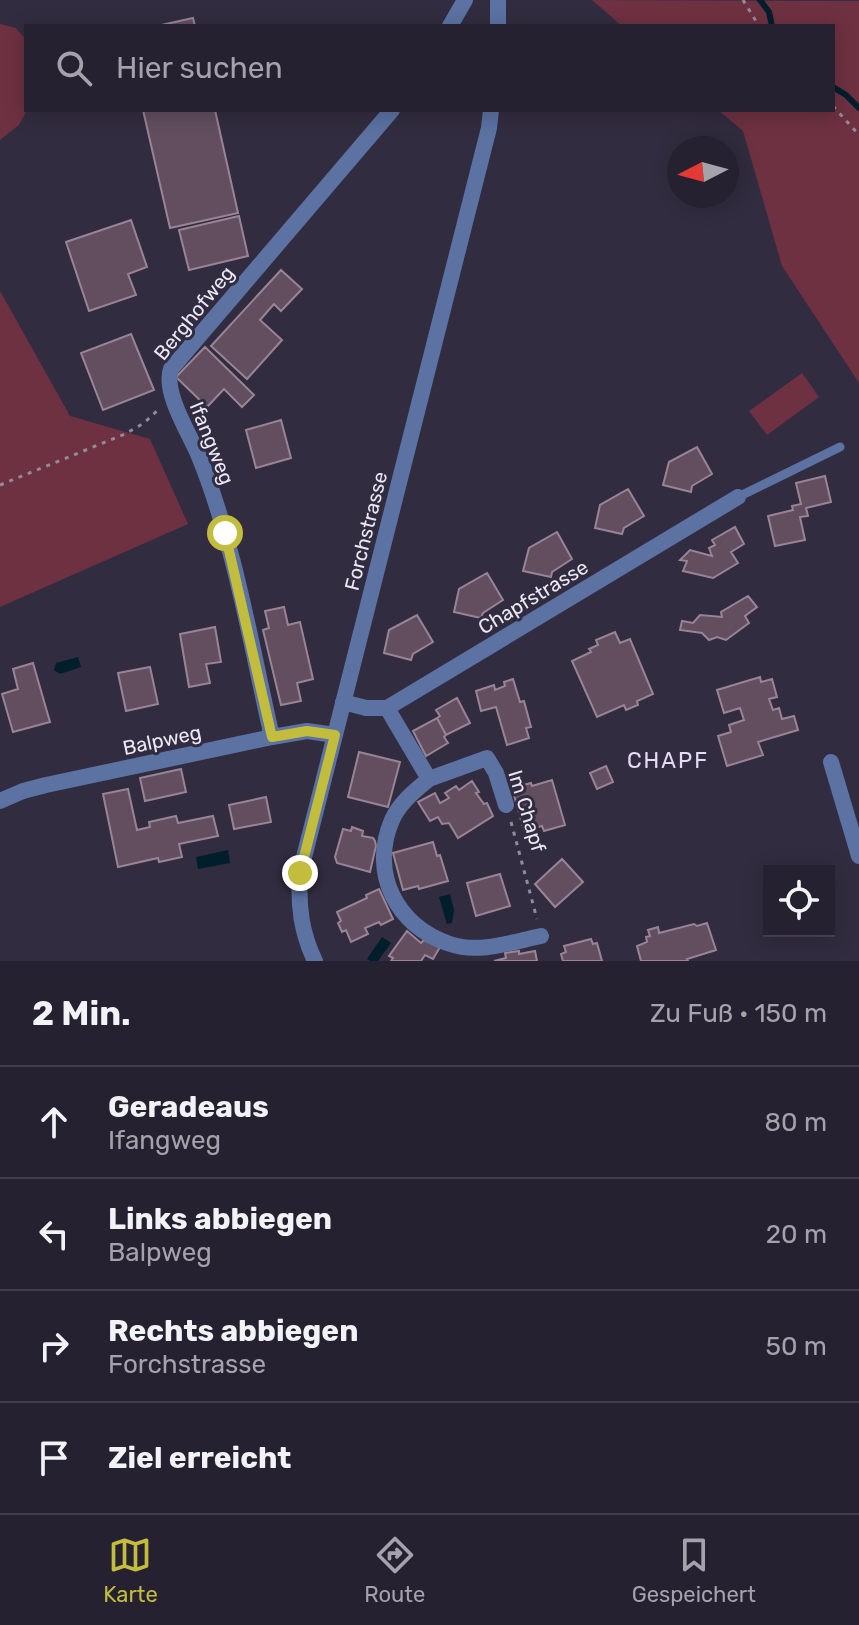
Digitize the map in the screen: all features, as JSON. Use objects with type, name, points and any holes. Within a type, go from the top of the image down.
[{"type":"street","points":[[451,24],[465,0]]},
{"type":"street","points":[[498,0],[498,24]]},
{"type":"street","name":"Berghofweg","points":[[172,397],[168,378],[171,369],[390,112]]},
{"type":"street","name":"Forchstrasse","points":[[315,961],[300,919],[300,873],[491,112]]},
{"type":"street","name":"Ifangweg","points":[[172,397],[199,456],[225,533],[272,737]]},
{"type":"street","name":"Chapfstrasse","points":[[387,708],[738,497]]},
{"type":"street","points":[[343,702],[366,708],[387,708],[429,779]]},
{"type":"street","name":"Balpweg","points":[[0,801],[46,785],[272,737],[307,731],[335,735]]},
{"type":"street","name":"Im Chapf","points":[[506,805],[496,773],[487,758],[429,779],[408,796],[392,820],[384,851],[384,871],[389,890],[397,905],[418,929],[451,945],[478,948],[541,936]]},
{"type":"street","points":[[831,762],[859,856]]},
{"type":"lane","points":[[738,497],[840,447]]},
{"type":"path","points":[[743,0],[758,24]]},
{"type":"path","points":[[835,108],[859,135]]},
{"type":"path","points":[[0,485],[125,434],[144,423],[172,397]]},
{"type":"path","name":"Im Chapf","points":[[506,805],[541,936]]},
{"type":"shaded area","points":[[592,0],[859,1],[859,383],[782,266],[743,131],[720,112],[835,112],[835,24],[620,24]]},
{"type":"shaded area","points":[[0,24],[16,28],[24,38],[26,112],[19,125],[0,140]]},
{"type":"shaded area","points":[[0,291],[70,416],[150,439],[188,524],[0,607]]},
{"type":"shaded area","points":[[802,373],[819,397],[767,435],[749,411]]},
{"type":"water","points":[[78,657],[81,667],[60,674],[54,670],[56,663]]},
{"type":"water","points":[[228,850],[230,863],[198,869],[196,857]]},
{"type":"water","points":[[450,894],[454,910],[452,923],[447,924],[439,897]]},
{"type":"water","points":[[382,937],[391,943],[378,961],[370,961],[367,959]]},
{"type":"building","points":[[193,18],[194,24],[166,24]]},
{"type":"building","points":[[143,112],[215,112],[238,213],[170,228]]},
{"type":"building","points":[[239,216],[248,256],[189,270],[179,230]]},
{"type":"building","points":[[131,220],[147,267],[128,274],[136,295],[89,311],[66,242]]},
{"type":"building","points":[[281,270],[302,289],[281,311],[274,304],[260,320],[282,340],[247,379],[211,346]]},
{"type":"building","points":[[131,334],[154,390],[103,410],[81,353]]},
{"type":"building","points":[[205,347],[254,395],[242,407],[224,389],[207,407],[176,377]]},
{"type":"building","points":[[281,420],[291,458],[256,468],[246,430]]},
{"type":"building","points":[[697,447],[712,474],[692,486],[691,492],[663,485],[669,462]]},
{"type":"building","points":[[825,476],[831,502],[806,508],[808,516],[800,517],[805,540],[775,546],[768,516],[793,510],[792,506],[801,504],[796,483]]},
{"type":"building","points":[[628,489],[644,516],[624,528],[622,534],[595,528],[600,505]]},
{"type":"building","points":[[735,527],[744,544],[731,552],[738,563],[713,578],[683,571],[687,561],[680,560],[690,550],[712,556],[709,548],[715,545],[712,540]]},
{"type":"building","points":[[557,532],[572,559],[552,572],[551,577],[523,571],[529,548]]},
{"type":"building","points":[[487,573],[503,600],[483,613],[481,618],[454,612],[459,589]]},
{"type":"building","points":[[748,596],[757,607],[745,616],[749,623],[726,640],[717,637],[709,640],[702,633],[680,630],[682,621],[693,623],[700,615],[722,617],[721,612]]},
{"type":"building","points":[[284,607],[288,625],[300,622],[313,679],[297,683],[301,701],[281,705],[263,630],[269,628],[265,611]]},
{"type":"building","points":[[417,615],[433,642],[413,654],[411,660],[384,653],[389,630]]},
{"type":"building","points":[[215,627],[221,662],[206,664],[210,683],[189,687],[180,634]]},
{"type":"building","points":[[615,632],[620,643],[630,639],[653,694],[626,710],[624,705],[597,717],[572,661],[591,652],[589,649],[598,645],[596,640]]},
{"type":"building","points":[[33,663],[50,722],[13,732],[2,694],[18,689],[13,669]]},
{"type":"building","points":[[150,667],[158,704],[126,711],[118,673]]},
{"type":"building","points":[[760,677],[761,682],[772,679],[777,697],[769,699],[773,710],[779,708],[782,719],[794,716],[798,730],[758,742],[763,755],[727,766],[718,736],[731,732],[729,725],[744,720],[740,708],[724,713],[717,690]]},
{"type":"building","points":[[513,679],[520,702],[524,701],[531,727],[526,728],[529,738],[507,745],[496,707],[481,711],[476,691],[494,685],[495,690]]},
{"type":"building","points":[[457,698],[470,723],[446,735],[436,710]]},
{"type":"building","points":[[437,718],[448,743],[426,756],[413,731]]},
{"type":"building","points":[[359,752],[400,762],[388,807],[348,797]]},
{"type":"building","points":[[606,766],[613,782],[597,789],[590,773]]},
{"type":"building","points":[[181,769],[186,792],[145,801],[140,778]]},
{"type":"building","points":[[552,780],[565,825],[544,831],[542,826],[524,831],[512,788]]},
{"type":"building","points":[[472,781],[479,792],[476,793],[484,804],[487,803],[493,816],[458,838],[449,823],[442,824],[438,817],[430,821],[418,802],[435,793],[440,803],[449,798],[445,793],[456,786],[459,790]]},
{"type":"building","points":[[128,789],[137,830],[150,827],[149,822],[176,816],[178,823],[213,816],[218,836],[179,844],[182,857],[159,862],[158,858],[118,867],[103,794]]},
{"type":"building","points":[[266,797],[271,822],[234,829],[229,805]]},
{"type":"building","points":[[352,827],[363,831],[362,836],[375,841],[370,872],[337,863],[335,857],[343,829],[351,831]]},
{"type":"building","points":[[433,842],[448,881],[403,890],[393,853]]},
{"type":"building","points":[[562,859],[583,882],[555,907],[535,884]]},
{"type":"building","points":[[500,874],[510,906],[476,916],[467,883]]},
{"type":"building","points":[[379,889],[393,919],[365,928],[368,934],[351,942],[346,930],[342,932],[337,912]]},
{"type":"building","points":[[707,923],[716,950],[688,961],[641,961],[637,946],[647,942],[646,937],[650,936],[648,930],[658,927],[659,933]]},
{"type":"building","points":[[407,931],[421,943],[424,940],[440,947],[433,959],[425,955],[421,961],[391,961],[393,958],[389,956]]},
{"type":"building","points":[[591,939],[593,944],[597,943],[602,961],[563,961],[561,954],[566,952],[564,946]]},
{"type":"building","points":[[519,951],[519,954],[535,951],[537,961],[494,961],[506,958],[505,953]]},
{"type":"waterway","points":[[760,0],[769,12],[772,24]]},
{"type":"waterway","points":[[835,88],[859,108]]},
{"type":"district","name":"CHAPF","points":[[668,760]]},
{"type":"route","points":[[225,533],[272,737],[307,731],[335,735],[300,873]]}]
